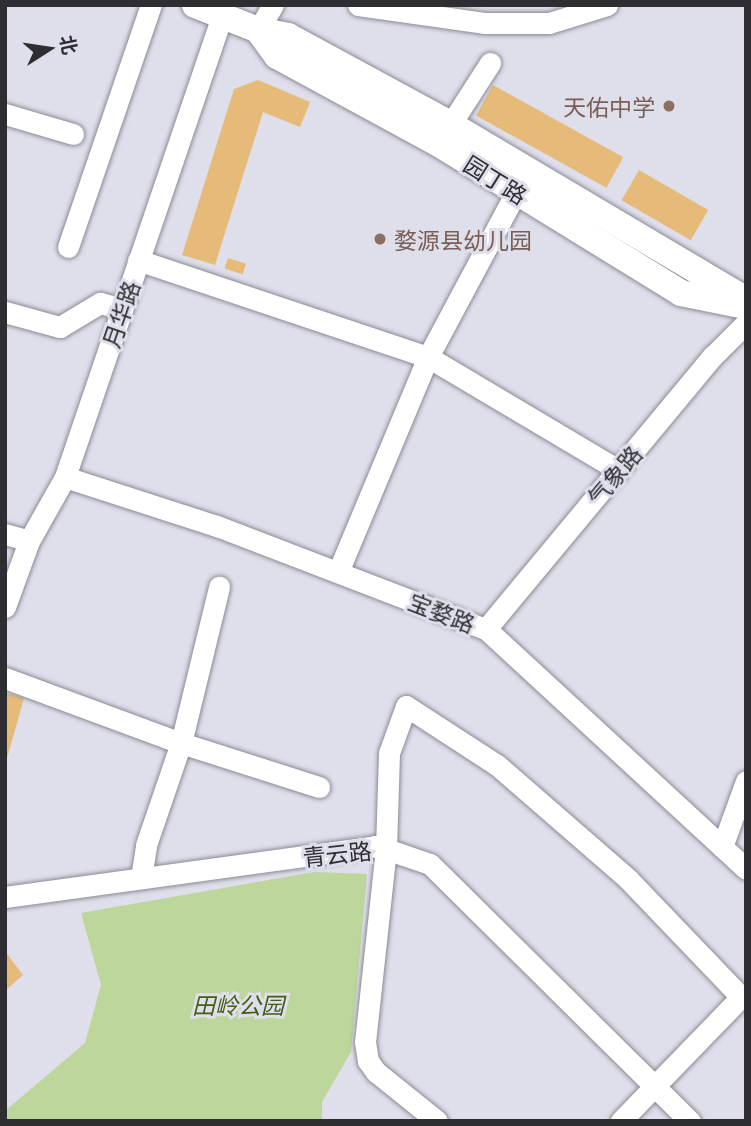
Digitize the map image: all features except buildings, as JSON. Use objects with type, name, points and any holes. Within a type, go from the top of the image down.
[{"type":"main road","name":"园丁路","points":[[195,5],[258,30],[288,36],[444,134],[746,300]]},
{"type":"main road","name":"园丁路","points":[[444,134],[516,192],[681,293],[746,306]]},
{"type":"street","points":[[68,247],[151,5]]},
{"type":"street","points":[[258,30],[273,5]]},
{"type":"street","points":[[358,5],[484,23],[607,5]]},
{"type":"street","name":"月华路","points":[[5,607],[29,541],[65,477],[222,16]]},
{"type":"street","points":[[444,134],[490,62]]},
{"type":"street","points":[[5,114],[73,134]]},
{"type":"street","points":[[338,572],[428,357],[516,192]]},
{"type":"street","points":[[138,260],[428,357],[618,470]]},
{"type":"street","points":[[5,312],[60,327],[100,303],[122,309]]},
{"type":"street","name":"气象路","points":[[486,629],[618,470],[746,323]]},
{"type":"street","name":"宝婺路","points":[[65,477],[217,526],[486,629],[722,848],[745,865]]},
{"type":"street","points":[[5,534],[29,541]]},
{"type":"street","points":[[141,878],[146,845],[181,743],[219,587]]},
{"type":"street","points":[[5,678],[181,743],[319,787]]},
{"type":"street","points":[[437,1121],[368,1061],[365,1042],[386,849],[389,753],[406,706],[497,765],[527,791],[628,879],[741,997],[621,1121]]},
{"type":"street","points":[[722,848],[746,781]]},
{"type":"street","name":"青云路","points":[[5,897],[375,845],[430,863],[690,1121]]},
{"type":"green space","name":"田岭公园","points":[[314,872],[367,874],[351,1052],[322,1102],[322,1121],[5,1121],[5,1111],[85,1043],[101,985],[81,913]]},
{"type":"place","name":"天佑中学","points":[[669,106]]},
{"type":"place","name":"婺源县幼儿园","points":[[380,239]]}]
